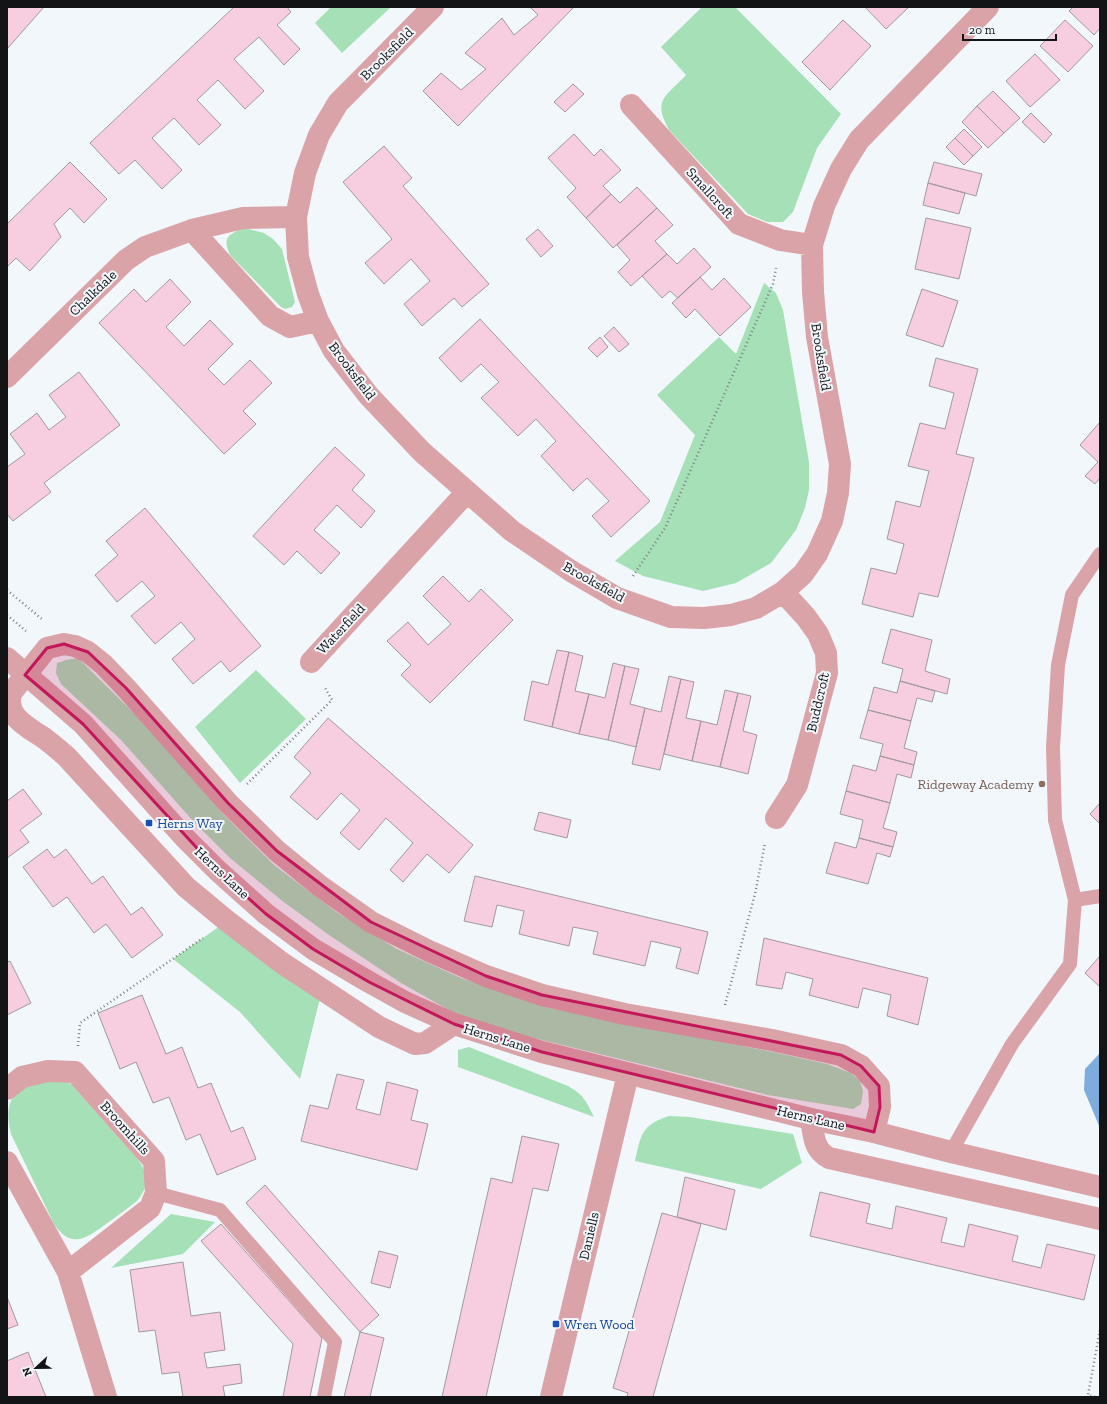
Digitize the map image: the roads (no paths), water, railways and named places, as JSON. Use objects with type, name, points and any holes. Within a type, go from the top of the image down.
[{"type":"street","name":"Brooksfield","points":[[433,7],[338,103],[319,135],[305,173],[296,217],[298,257],[308,294],[318,321],[334,351],[369,396],[422,452],[512,532],[617,598],[671,617],[704,618],[731,616],[756,608],[783,592],[803,574],[817,554],[832,521],[838,493],[840,464],[817,337],[813,292],[812,245],[824,206],[840,169],[859,140],[988,7]]},
{"type":"street","name":"Smallcroft","points":[[631,105],[739,224],[780,240],[812,245]]},
{"type":"street","name":"Chalkdale","points":[[7,377],[126,260],[145,247],[192,230],[243,218],[296,217]]},
{"type":"street","points":[[192,230],[270,316],[290,328],[318,321]]},
{"type":"street","name":"Waterfield","points":[[311,662],[466,492]]},
{"type":"street","name":"Buddcroft","points":[[776,818],[797,784],[827,673],[826,653],[818,634],[806,617],[783,592]]},
{"type":"street","points":[[454,1024],[425,1043],[415,1044],[378,1027],[282,963],[227,921],[186,886],[66,756],[46,739],[22,724],[14,715],[10,708],[13,664],[47,648],[64,644],[75,646],[88,652],[103,664],[164,730],[228,803],[277,851],[320,886],[372,922],[429,951],[486,976],[542,996],[625,1014],[841,1055],[861,1066],[879,1086],[880,1108],[874,1132]]},
{"type":"street","name":"Herns Lane","points":[[13,664],[83,724],[208,862],[266,914],[313,948],[405,1002],[454,1024],[542,1052],[811,1119],[874,1132],[951,1152],[1100,1187]]},
{"type":"street","name":"Broomhills","points":[[7,1089],[22,1077],[48,1070],[75,1072],[154,1161],[156,1192],[150,1208],[68,1272]]},
{"type":"street","name":"Daniells","points":[[551,1397],[628,1074]]},
{"type":"street","points":[[811,1119],[817,1147],[822,1154],[829,1158],[1100,1219]]},
{"type":"street","points":[[7,1162],[68,1272],[106,1397]]},
{"type":"lane","points":[[951,1152],[1012,1044],[1070,964],[1075,900],[1055,820],[1053,748],[1058,672],[1072,595],[1100,554]]},
{"type":"lane","points":[[1075,900],[1100,896]]},
{"type":"lane","points":[[156,1192],[220,1210],[335,1342],[324,1397]]},
{"type":"water","points":[[1100,1053],[1100,1128],[1084,1090],[1085,1069]]},
{"type":"place","name":"Ridgeway Academy","points":[[1042,784]]},
{"type":"place","name":"Herns Way","points":[[149,823]]},
{"type":"place","name":"Wren Wood","points":[[556,1324]]}]
